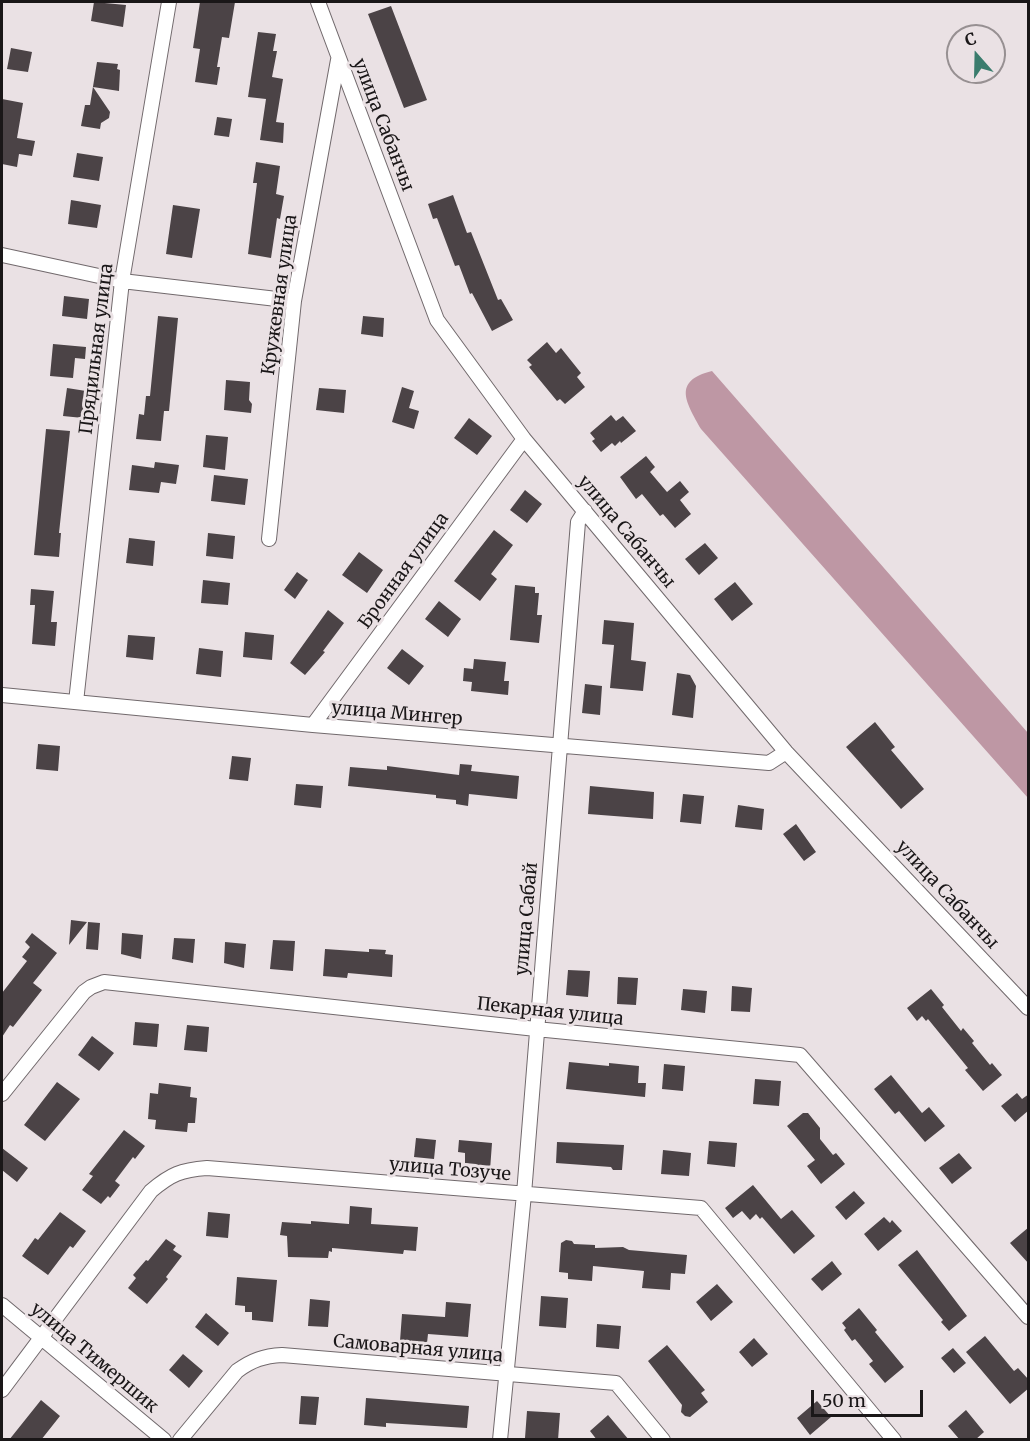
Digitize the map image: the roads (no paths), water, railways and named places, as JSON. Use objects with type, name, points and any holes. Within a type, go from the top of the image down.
[{"type":"street","name":"Прядильная улица","points":[[76,702],[122,281],[169,2]]},
{"type":"street","name":"улица Сабанчы","points":[[318,2],[437,320],[524,439],[786,752],[1029,1008]]},
{"type":"street","name":"Кружевная улица","points":[[269,539],[294,301],[338,58]]},
{"type":"street","points":[[2,255],[122,281],[294,301]]},
{"type":"street","name":"Бронная улица","points":[[313,725],[524,439]]},
{"type":"street","name":"улица Сабай","points":[[500,1440],[524,1194],[578,522],[585,511]]},
{"type":"street","name":"улица Мингер","points":[[2,695],[313,725],[769,763],[786,752]]},
{"type":"street","name":"Пекарная улица","points":[[2,1094],[84,992],[104,982],[536,1029],[800,1054],[1029,1317]]},
{"type":"street","name":"улица Тозуче","points":[[2,1390],[151,1191],[166,1177],[185,1169],[207,1168],[701,1208],[894,1440]]},
{"type":"street","name":"улица Тимершик","points":[[2,1305],[164,1440]]},
{"type":"street","name":"Самоварная улица","points":[[180,1440],[237,1371],[266,1356],[282,1355],[616,1383],[663,1440]]}]
